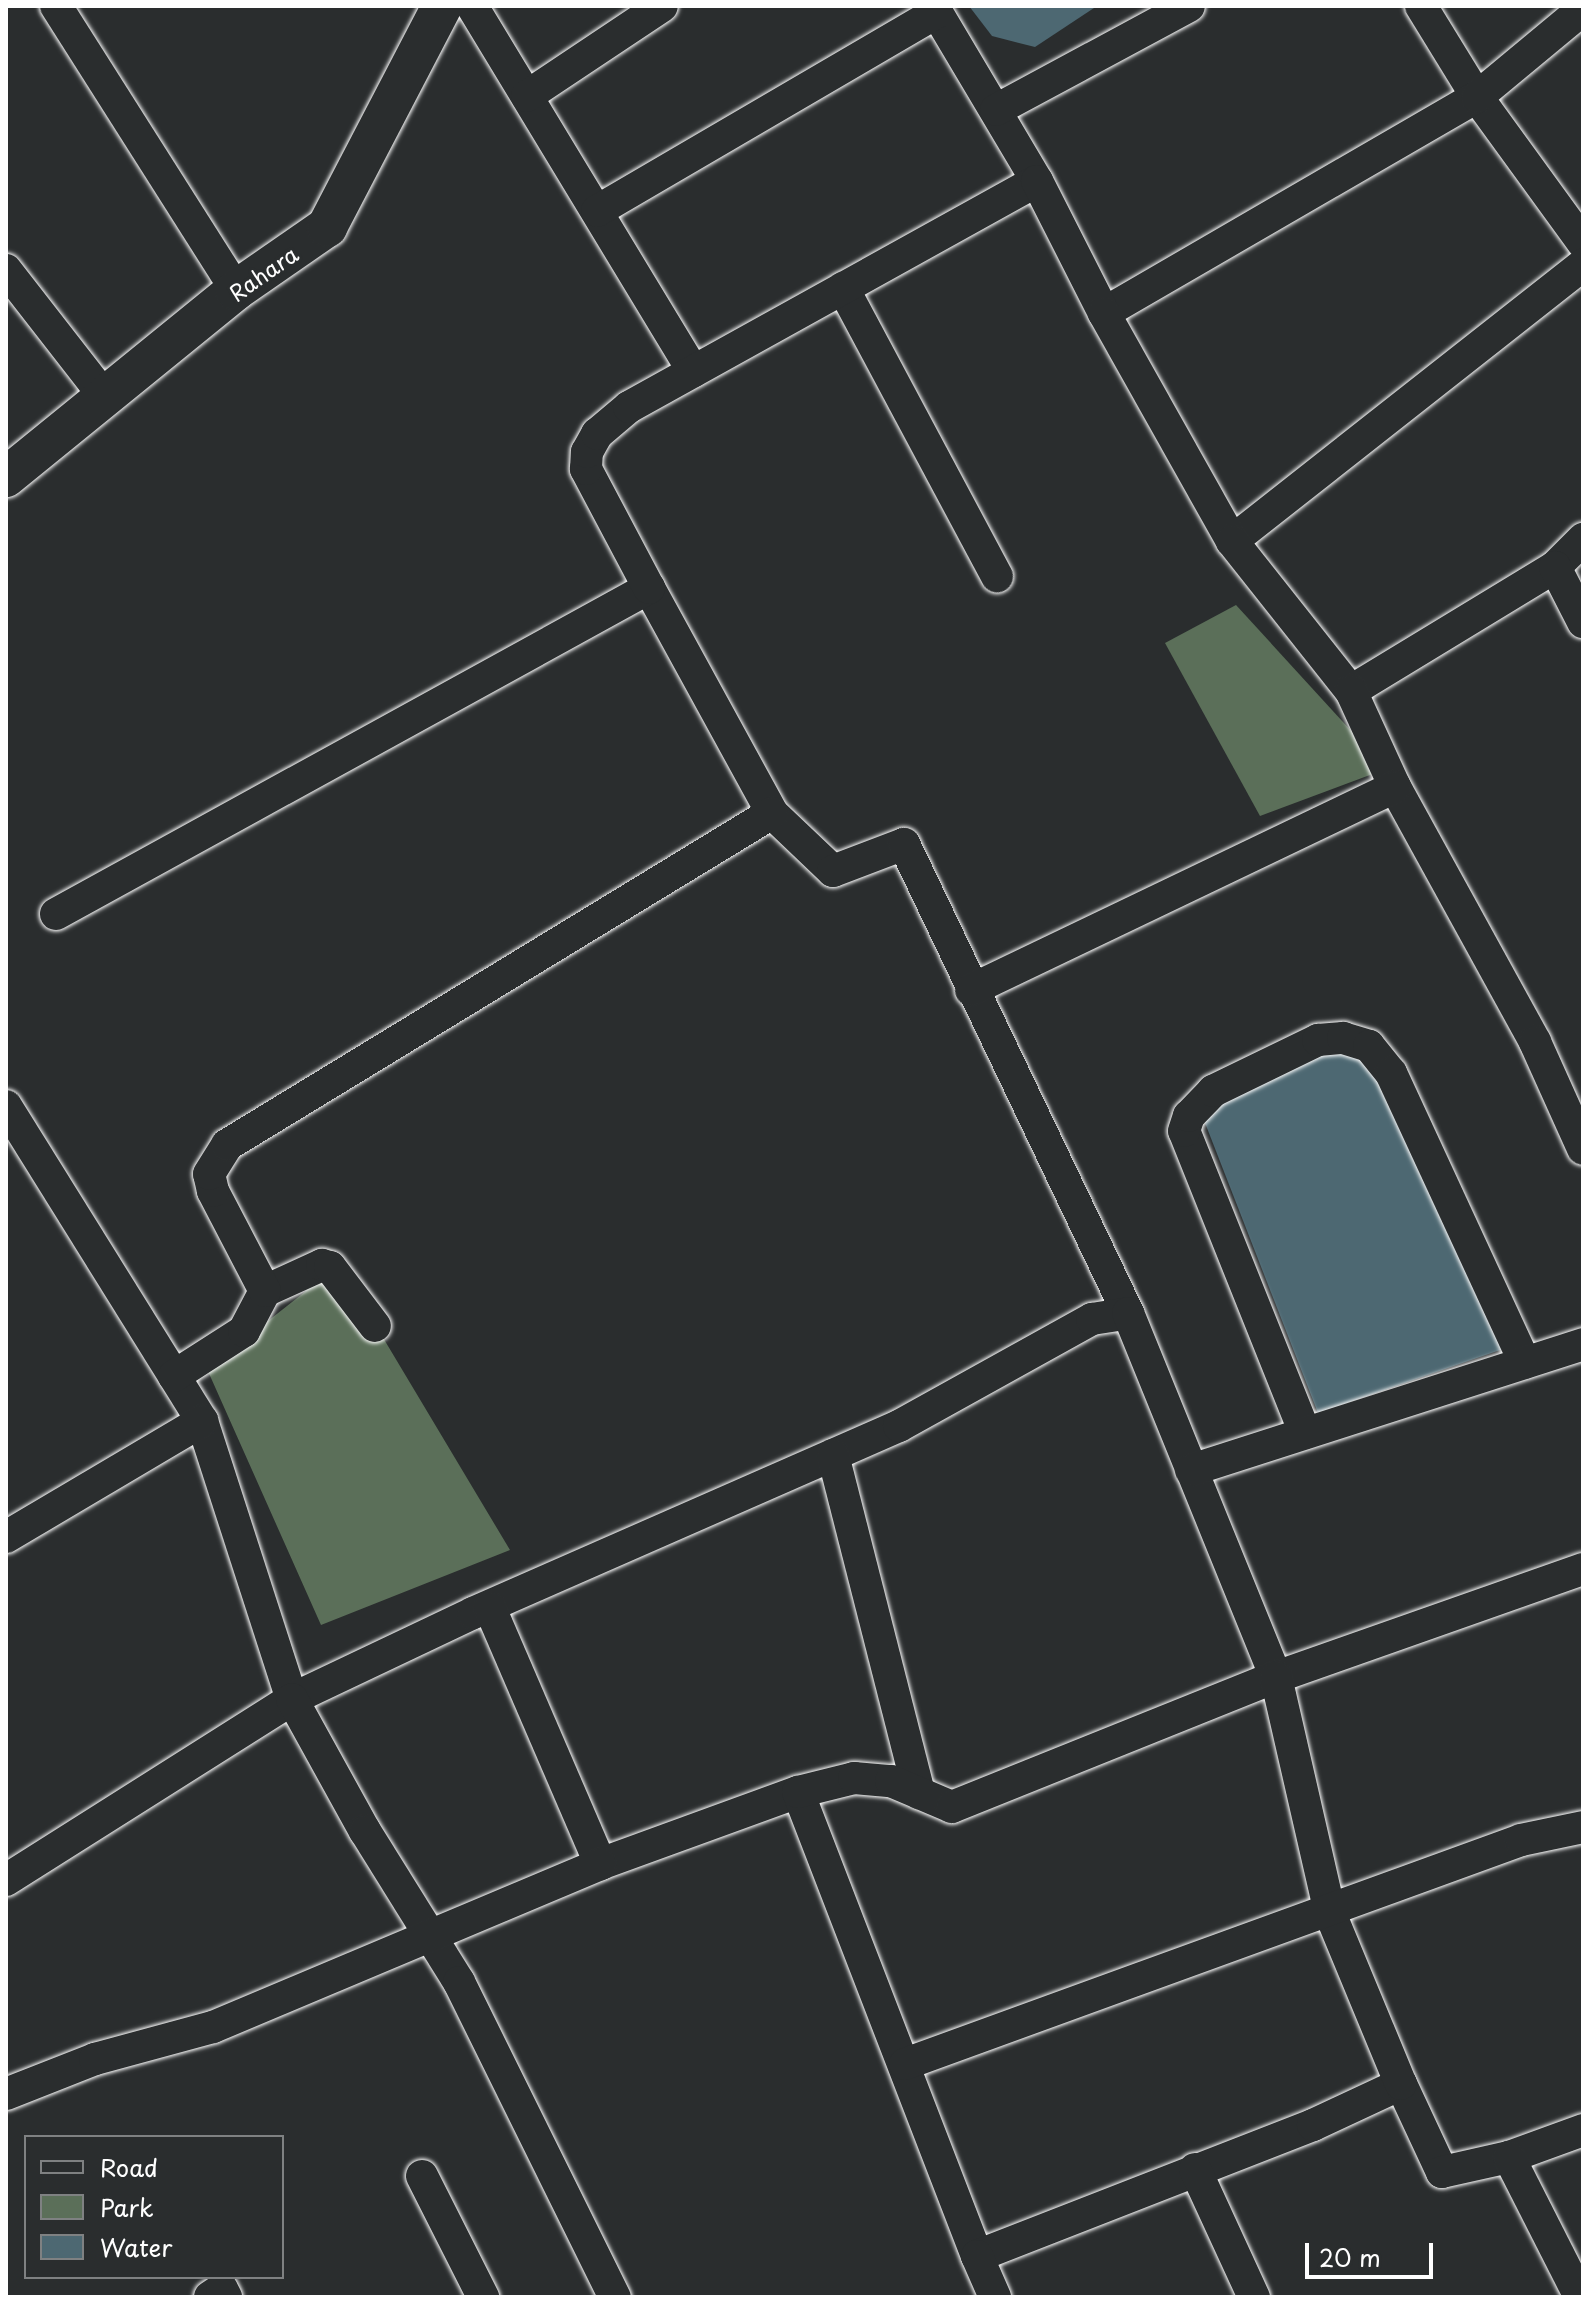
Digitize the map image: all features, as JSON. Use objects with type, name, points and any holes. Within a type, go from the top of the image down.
[{"type":"street","points":[[56,6],[236,290]]},
{"type":"street","name":"Rahara","points":[[6,477],[236,290],[327,227],[442,6]]},
{"type":"street","points":[[472,6],[693,371]]},
{"type":"street","points":[[527,96],[662,6]]},
{"type":"street","points":[[996,110],[1189,6]]},
{"type":"street","points":[[1421,6],[1477,97],[1583,243]]},
{"type":"street","points":[[597,211],[935,9],[1037,181],[1104,313],[1232,541],[1351,691],[1395,787],[1535,1042],[1583,1149]]},
{"type":"street","points":[[1104,313],[1477,97],[1583,9]]},
{"type":"street","points":[[1037,181],[629,407],[597,434],[587,452],[586,469],[772,813],[833,871],[904,844],[971,990],[1128,1313],[1276,1677],[1330,1913],[1401,2084],[1442,2172],[1509,2157],[1583,2130]]},
{"type":"street","points":[[1232,541],[1583,265]]},
{"type":"street","points":[[6,270],[105,397]]},
{"type":"street","points":[[843,288],[997,577]]},
{"type":"street","points":[[1351,691],[1555,567],[1583,539]]},
{"type":"street","points":[[1555,567],[1583,622]]},
{"type":"street","points":[[56,914],[649,588]]},
{"type":"street","points":[[971,990],[1395,787]]},
{"type":"street","points":[[265,1291],[213,1191],[209,1174],[227,1145],[772,813]]},
{"type":"street","points":[[1305,1433],[1184,1131],[1189,1116],[1213,1091],[1318,1040],[1343,1038],[1369,1046],[1391,1073],[1525,1363]]},
{"type":"street","points":[[6,1106],[202,1421],[292,1699],[365,1831],[459,1982],[615,2297]]},
{"type":"street","points":[[174,1376],[244,1331],[265,1291],[313,1266],[330,1267],[375,1326]]},
{"type":"street","points":[[6,1880],[292,1699],[899,1426],[1092,1319],[1128,1313]]},
{"type":"street","points":[[1191,1470],[1583,1344]]},
{"type":"street","points":[[6,1537],[202,1421]]},
{"type":"street","points":[[833,1455],[919,1793]]},
{"type":"street","points":[[6,2094],[95,2059],[213,2027],[432,1938],[600,1864],[798,1792],[854,1778],[891,1781],[952,1807],[1276,1677],[1583,1569]]},
{"type":"street","points":[[490,1608],[600,1864]]},
{"type":"street","points":[[798,1792],[995,2297]]},
{"type":"street","points":[[905,2064],[1330,1913],[1521,1840],[1583,1827]]},
{"type":"street","points":[[977,2256],[1313,2125],[1401,2084]]},
{"type":"street","points":[[1509,2157],[1580,2297]]},
{"type":"street","points":[[1195,2169],[1254,2297]]},
{"type":"street","points":[[422,2176],[483,2297]]},
{"type":"street","points":[[210,2297],[222,2289],[226,2297]]},
{"type":"green space","points":[[1236,605],[1386,769],[1260,816],[1165,643]]},
{"type":"green space","points":[[330,1249],[510,1550],[321,1625],[207,1369],[306,1291]]},
{"type":"water","points":[[969,6],[1097,6],[1035,47],[992,36]]},
{"type":"water","points":[[1361,1045],[1503,1349],[1318,1413],[1200,1110],[1324,1046]]}]
